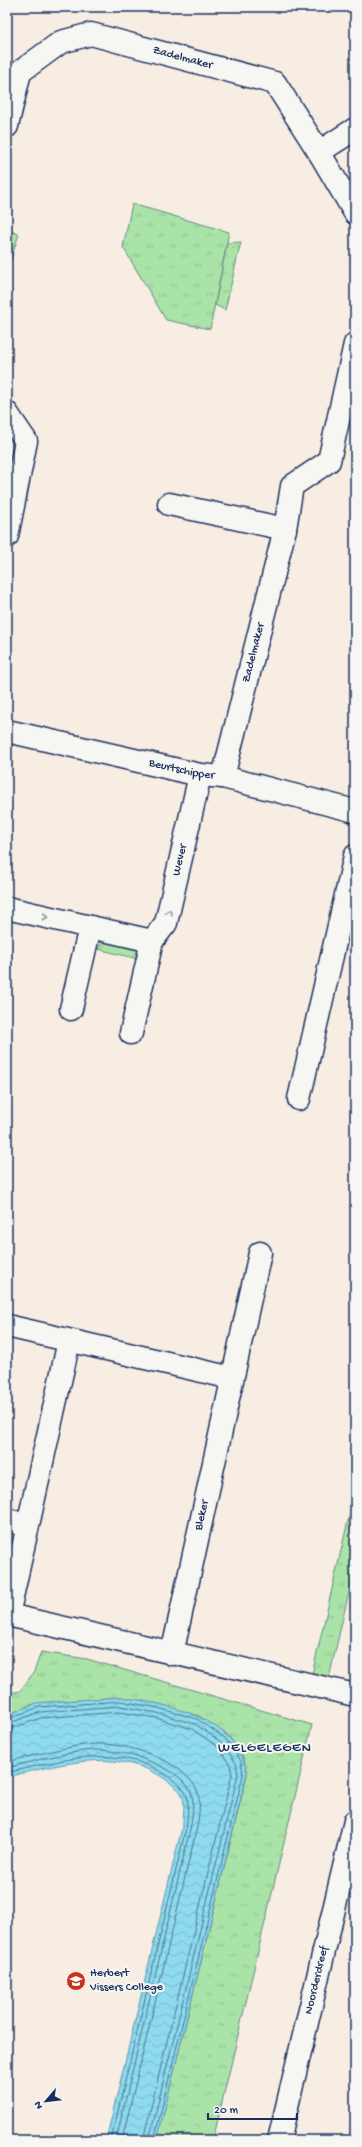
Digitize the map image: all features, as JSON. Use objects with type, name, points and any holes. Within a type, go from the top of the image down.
[{"type":"street","name":"Zadelmaker","points":[[7,126],[14,68],[61,42],[91,34],[274,83],[319,152],[355,213]]},
{"type":"street","points":[[319,152],[355,129]]},
{"type":"street","name":"Zadelmaker","points":[[223,777],[285,529],[292,486],[329,461],[347,416],[355,344]]},
{"type":"street","points":[[7,413],[26,441],[7,536]]},
{"type":"street","points":[[169,504],[285,529]]},
{"type":"street","name":"Beurtschipper","points":[[7,731],[200,775],[223,777],[355,811]]},
{"type":"street","name":"Wever","points":[[131,1033],[152,941],[166,923],[200,775]]},
{"type":"street","points":[[299,1099],[355,856]]},
{"type":"street","points":[[7,908],[152,941]]},
{"type":"street","points":[[71,1009],[90,927]]},
{"type":"street","name":"Bleker","points":[[172,1654],[260,1253]]},
{"type":"street","points":[[7,1326],[232,1378]]},
{"type":"street","points":[[69,1341],[17,1523],[8,1615],[355,1695]]},
{"type":"street","name":"Noorderdreef","points":[[279,2140],[355,1821]]},
{"type":"green space","points":[[132,204],[229,232],[210,329],[166,320],[123,247]]},
{"type":"green space","points":[[7,230],[19,234],[7,271]]},
{"type":"green space","points":[[241,242],[225,310],[215,305],[227,243]]},
{"type":"green space","points":[[103,940],[139,949],[138,959],[98,949]]},
{"type":"green space","points":[[355,1491],[355,1566],[329,1678],[312,1674]]},
{"type":"green space","points":[[41,1652],[87,1659],[312,1725],[213,2140],[157,2140],[247,1775],[244,1759],[228,1735],[199,1716],[159,1704],[121,1697],[37,1703],[7,1715],[7,1694],[20,1691],[34,1672]]},
{"type":"water","points":[[121,1697],[159,1704],[179,1710],[198,1717],[215,1726],[229,1738],[240,1754],[247,1773],[157,2140],[106,2140],[183,1823],[184,1804],[181,1792],[165,1779],[146,1769],[127,1763],[107,1761],[87,1761],[67,1764],[7,1777],[7,1715],[37,1703]]},
{"type":"place","name":"Herbert Vissers College","points":[[76,1981]]},
{"type":"district","name":"WELGELEGEN","points":[[265,1748]]}]
